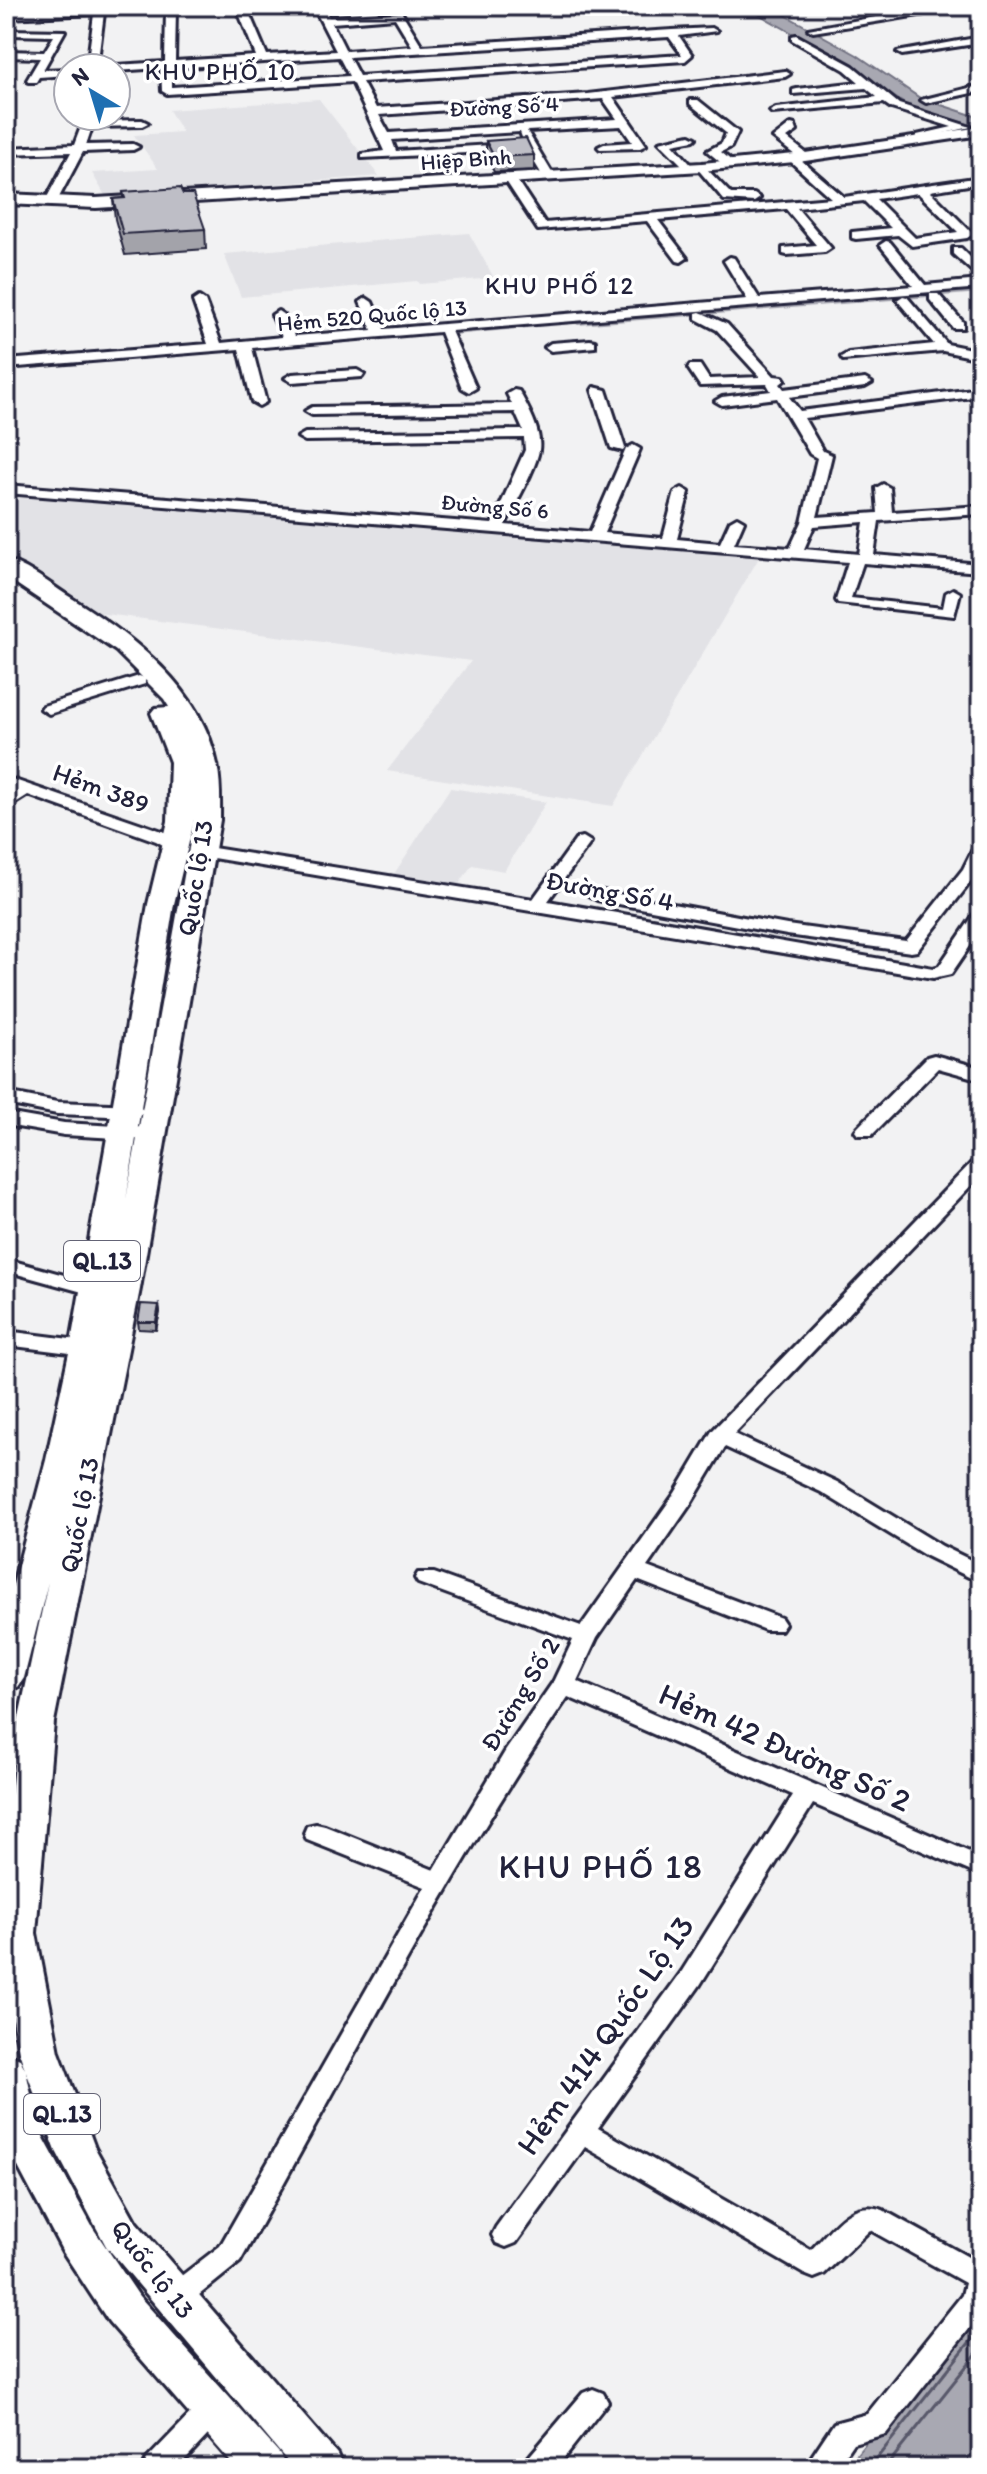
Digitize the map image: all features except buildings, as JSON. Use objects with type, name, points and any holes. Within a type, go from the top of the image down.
[{"type":"highway","name":"Quốc lộ 13","points":[[6,567],[125,646],[159,676],[180,703],[205,762],[207,820],[189,848],[139,1122],[97,1290],[16,1675],[36,1722],[17,1933],[26,1989],[39,2052],[76,2151],[121,2234],[173,2299],[321,2468]]},
{"type":"highway","name":"Quốc lộ 13","points":[[6,582],[99,645],[139,681],[168,721],[182,762],[181,821],[189,848]]},
{"type":"highway","name":"Quốc lộ 13","points":[[16,1675],[116,1337],[139,1122]]},
{"type":"highway","name":"Quốc lộ 13","points":[[6,2070],[12,2130],[78,2240],[124,2309],[264,2468]]},
{"type":"main road","name":"Hiệp Bình","points":[[6,199],[96,203],[695,168],[799,157],[981,131]]},
{"type":"street","points":[[6,15],[181,6]]},
{"type":"street","points":[[241,6],[263,59]]},
{"type":"street","points":[[318,6],[391,154]]},
{"type":"street","points":[[866,6],[886,17]]},
{"type":"street","points":[[813,29],[921,12],[910,6]]},
{"type":"street","points":[[171,7],[167,91],[685,58],[687,55],[672,33]]},
{"type":"street","points":[[94,52],[99,11]]},
{"type":"street","points":[[325,20],[398,15],[419,49]]},
{"type":"street","points":[[132,67],[712,31]]},
{"type":"street","points":[[9,32],[61,33],[34,77],[52,74]]},
{"type":"street","points":[[796,38],[871,84],[905,110],[965,127],[891,144]]},
{"type":"street","points":[[902,52],[981,40]]},
{"type":"street","points":[[6,54],[48,55]]},
{"type":"street","points":[[372,112],[606,95],[785,74]]},
{"type":"street","points":[[797,92],[871,84]]},
{"type":"street","points":[[926,100],[981,88]]},
{"type":"street","points":[[604,147],[640,145],[606,95]]},
{"type":"street","points":[[776,111],[887,99]]},
{"type":"street","points":[[694,102],[732,132],[727,145],[713,151],[729,164]]},
{"type":"street","points":[[507,104],[548,176]]},
{"type":"street","points":[[849,104],[866,114]]},
{"type":"street","name":"Đường Số 4","points":[[385,137],[626,122]]},
{"type":"street","points":[[50,203],[88,124],[142,123]]},
{"type":"street","points":[[791,127],[791,131],[779,138],[841,201]]},
{"type":"street","points":[[690,138],[665,142],[733,199],[830,191]]},
{"type":"street","points":[[366,156],[531,146]]},
{"type":"street","points":[[6,151],[133,147]]},
{"type":"street","points":[[510,178],[542,227],[841,201],[981,180]]},
{"type":"street","points":[[868,198],[912,242],[967,234],[922,190]]},
{"type":"street","points":[[787,251],[825,248],[789,206]]},
{"type":"street","points":[[650,218],[681,258]]},
{"type":"street","points":[[856,235],[901,231]]},
{"type":"street","points":[[886,245],[922,289]]},
{"type":"street","points":[[957,251],[981,275]]},
{"type":"street","points":[[730,261],[755,303]]},
{"type":"street","name":"Hẻm 520 Quốc lộ 13","points":[[6,364],[291,342],[316,358],[380,335],[981,284]]},
{"type":"street","points":[[397,334],[700,316],[981,294]]},
{"type":"street","points":[[934,297],[958,325]]},
{"type":"street","points":[[903,300],[943,347]]},
{"type":"street","points":[[199,301],[216,347]]},
{"type":"street","points":[[366,302],[380,335]]},
{"type":"street","points":[[278,315],[291,342]]},
{"type":"street","points":[[700,316],[722,327],[771,381],[821,454],[809,522],[795,552]]},
{"type":"street","points":[[551,347],[590,344],[574,324]]},
{"type":"street","points":[[446,333],[469,388]]},
{"type":"street","points":[[245,345],[259,402]]},
{"type":"street","points":[[848,357],[943,347],[981,355]]},
{"type":"street","points":[[292,378],[316,358],[357,374]]},
{"type":"street","points":[[695,368],[705,383],[771,381],[820,375]]},
{"type":"street","points":[[722,401],[865,383]]},
{"type":"street","points":[[595,537],[626,449],[599,390]]},
{"type":"street","points":[[497,528],[532,450],[531,434],[514,394]]},
{"type":"street","points":[[796,415],[978,396]]},
{"type":"street","points":[[312,411],[521,408]]},
{"type":"street","points":[[305,437],[531,434]]},
{"type":"street","points":[[883,488],[879,516],[843,600],[944,613],[950,611],[953,593]]},
{"type":"street","name":"Đường Số 6","points":[[6,489],[981,568]]},
{"type":"street","points":[[669,541],[682,492]]},
{"type":"street","points":[[809,522],[981,510]]},
{"type":"street","points":[[726,546],[737,521]]},
{"type":"street","points":[[49,709],[139,681]]},
{"type":"street","name":"Hẻm 389","points":[[6,782],[189,848]]},
{"type":"street","points":[[6,804],[26,789]]},
{"type":"street","points":[[537,905],[583,842]]},
{"type":"street","name":"Đường Số 4","points":[[189,848],[940,973],[979,925]]},
{"type":"street","points":[[597,895],[787,930],[911,947],[971,870],[981,849]]},
{"type":"street","points":[[774,945],[787,930]]},
{"type":"street","points":[[865,1131],[934,1061],[981,1074]]},
{"type":"street","points":[[6,1098],[139,1122]]},
{"type":"street","points":[[6,1119],[64,1129],[139,1122]]},
{"type":"street","name":"Đường Số 2","points":[[173,2299],[230,2254],[440,1883],[515,1756],[564,1685],[586,1636],[684,1497],[720,1436],[981,1164]]},
{"type":"street","points":[[6,1265],[97,1290]]},
{"type":"street","points":[[6,1338],[86,1348]]},
{"type":"street","points":[[720,1436],[829,1487],[934,1551],[981,1575]]},
{"type":"street","points":[[631,1569],[773,1624]]},
{"type":"street","points":[[426,1578],[586,1636]]},
{"type":"street","name":"Hẻm 42 Đường Số 2","points":[[564,1685],[981,1867]]},
{"type":"street","name":"Hẻm 414 Quốc Lộ 13","points":[[506,2235],[691,1978],[808,1792]]},
{"type":"street","points":[[316,1833],[440,1883]]},
{"type":"street","points":[[580,2131],[814,2266],[859,2219],[865,2217],[873,2218],[975,2275],[980,2283],[974,2301],[891,2407],[876,2425],[844,2432],[819,2468]]},
{"type":"street","points":[[538,2468],[593,2402]]},
{"type":"street","points":[[158,2468],[213,2410]]},
{"type":"shaded area","points":[[319,99],[379,176],[106,197],[92,173],[158,169],[134,135],[182,132],[169,110]]},
{"type":"shaded area","points":[[469,233],[494,278],[419,284],[417,281],[241,297],[224,254]]},
{"type":"shaded area","points":[[6,497],[101,502],[760,556],[613,806],[387,771],[471,661],[89,612],[6,559]]},
{"type":"shaded area","points":[[450,788],[546,802],[504,871],[472,865],[457,887],[394,874]]},
{"type":"water","points":[[744,6],[769,6],[857,55],[920,98],[981,118],[981,131],[974,126],[906,105],[846,63]]},
{"type":"water","points":[[981,2298],[981,2447],[971,2468],[846,2468]]},
{"type":"waterway","points":[[578,321],[981,289]]},
{"type":"waterway","points":[[443,332],[522,325]]},
{"type":"district","name":"KHU PHỐ 10","points":[[221,72]]},
{"type":"district","name":"KHU PHỐ 12","points":[[560,286]]},
{"type":"district","name":"KHU PHỐ 18","points":[[601,1866]]}]
